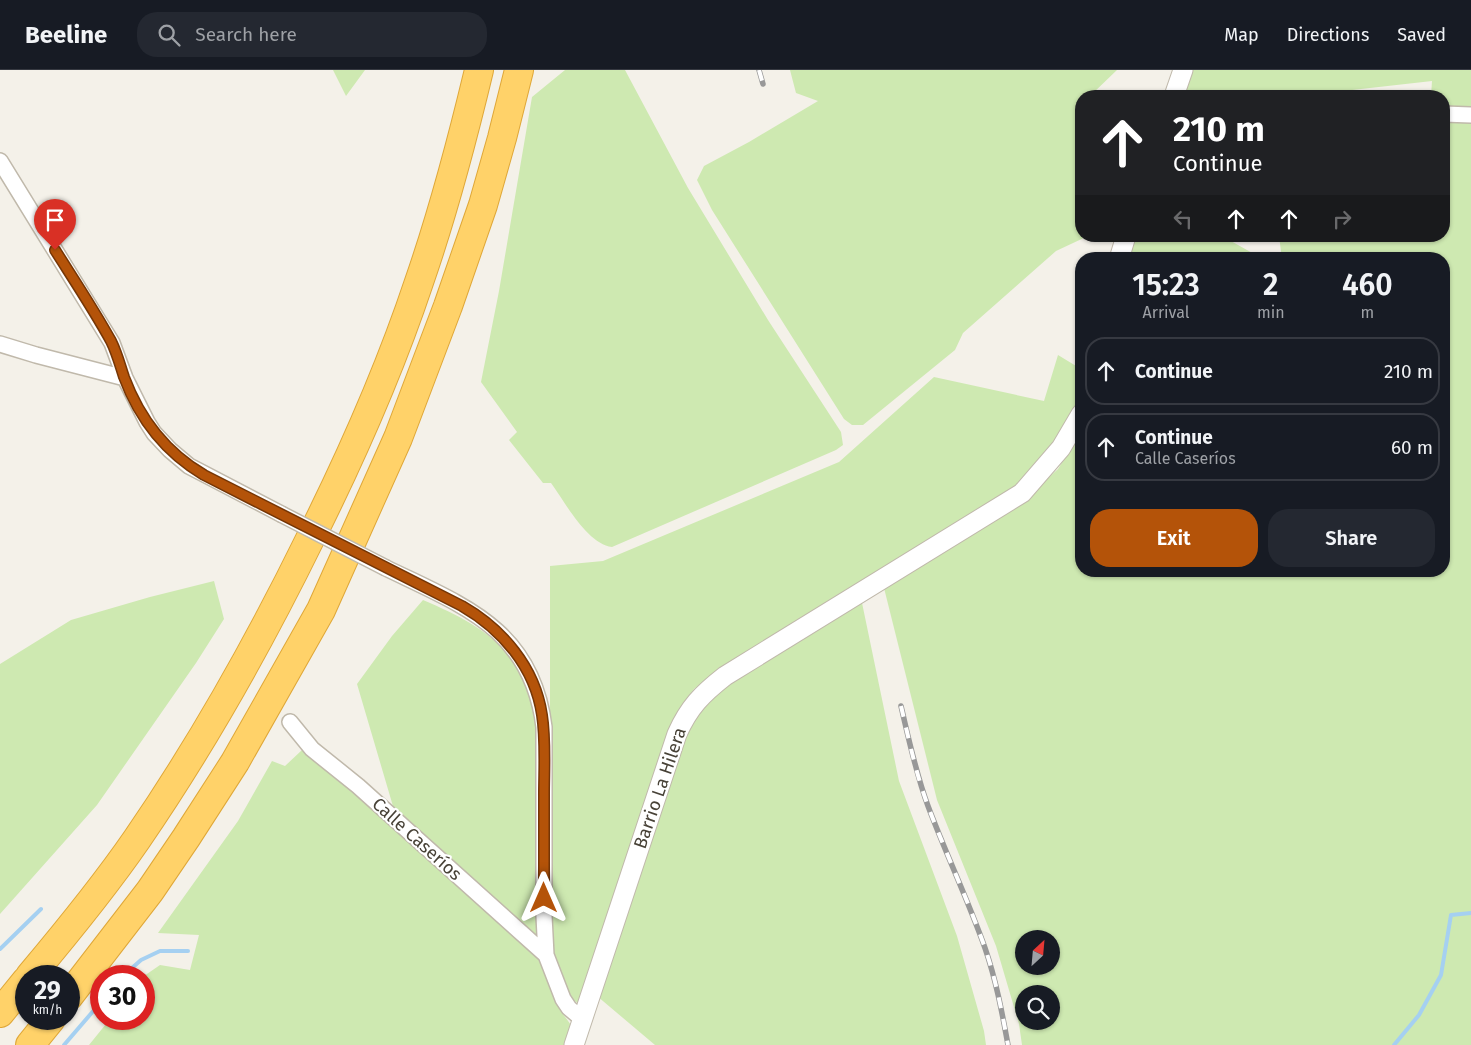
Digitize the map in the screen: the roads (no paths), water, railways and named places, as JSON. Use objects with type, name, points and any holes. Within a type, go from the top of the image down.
[{"type":"highway","points":[[39,965],[80,916],[157,809],[223,703],[291,579],[332,496],[379,390],[416,292],[447,193],[479,70]]},
{"type":"highway","points":[[80,982],[150,891],[186,838],[235,762],[321,610],[398,438],[448,306],[486,195],[519,70]]},
{"type":"highway","points":[[0,1013],[15,995]]},
{"type":"highway","points":[[30,1045],[42,1030]]},
{"type":"street","points":[[1176,90],[1183,70]]},
{"type":"street","points":[[1450,114],[1471,115]]},
{"type":"street","points":[[0,161],[112,343],[125,378]]},
{"type":"street","points":[[0,344],[125,378]]},
{"type":"street","name":"Calle Caseríos","points":[[125,378],[147,422],[170,450],[189,466],[462,606],[488,623],[519,657],[535,688],[544,728],[544,916],[546,955],[563,999],[569,1008],[582,1019]]},
{"type":"street","name":"Barrio La Hilera","points":[[574,1045],[677,734],[693,704],[725,676],[1022,493],[1061,448],[1075,424]]},
{"type":"street","name":"Calle Caseríos","points":[[290,722],[312,749],[358,786],[546,955]]},
{"type":"waterway","points":[[0,949],[41,909]]},
{"type":"waterway","points":[[1394,1045],[1419,1015],[1441,975],[1451,915],[1471,913]]},
{"type":"waterway","points":[[135,965],[141,960],[160,951],[188,951]]},
{"type":"waterway","points":[[64,1045],[90,1015]]},
{"type":"railway","points":[[759,70],[763,84]]},
{"type":"railway","points":[[901,706],[924,794],[989,960],[1008,1045]]}]
